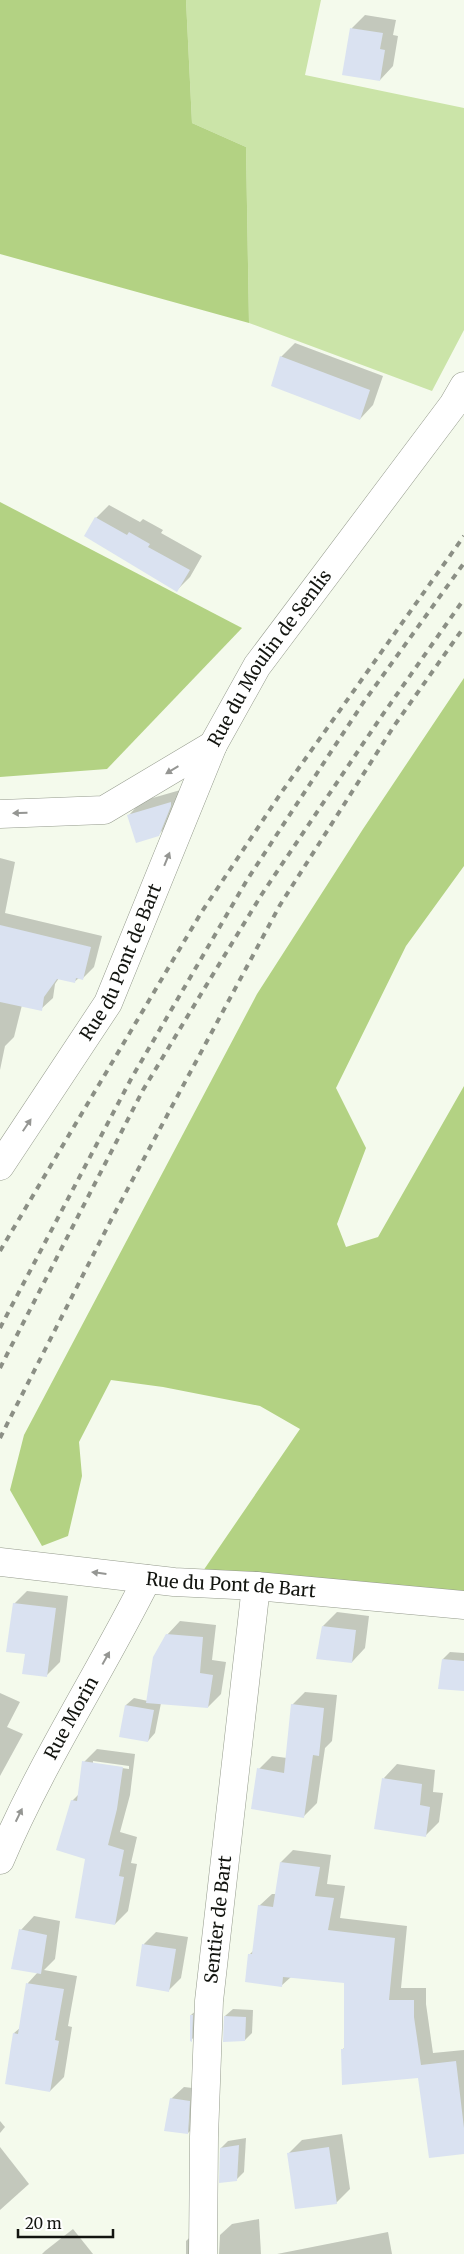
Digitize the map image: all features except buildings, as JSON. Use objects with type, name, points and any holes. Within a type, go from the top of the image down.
[{"type":"street","name":"Rue du Moulin de Senlis","points":[[0,814],[104,810],[213,745],[257,666],[453,405],[464,386]]},
{"type":"street","name":"Rue du Pont de Bart","points":[[0,1166],[108,1003],[213,745]]},
{"type":"street","name":"Rue du Pont de Bart","points":[[0,1562],[147,1579],[256,1586],[464,1605]]},
{"type":"street","name":"Rue Morin","points":[[0,1860],[19,1814],[118,1638],[147,1579]]},
{"type":"street","name":"Sentier de Bart","points":[[203,2254],[204,2137],[210,2001],[256,1586]]},
{"type":"green space","points":[[0,0],[186,0],[192,123],[246,147],[249,323],[0,254]]},
{"type":"green space","points":[[186,0],[321,0],[305,75],[464,108],[464,330],[432,391],[249,323],[246,147],[192,123]]},
{"type":"green space","points":[[0,502],[242,628],[107,769],[0,777]]},
{"type":"green space","points":[[464,678],[464,866],[406,946],[336,1088],[366,1148],[337,1224],[346,1247],[378,1237],[464,1086],[464,1592],[203,1571],[300,1429],[260,1406],[163,1387],[111,1380],[79,1442],[82,1476],[68,1536],[42,1546],[10,1490],[24,1435],[257,994],[363,829]]},
{"type":"railway","points":[[0,1251],[201,913],[281,793],[464,536]]},
{"type":"railway","points":[[0,1328],[131,1079],[247,880],[363,703],[464,563]]},
{"type":"railway","points":[[0,1368],[143,1090],[262,894],[381,717],[464,599]]},
{"type":"railway","points":[[0,1438],[111,1220],[280,905],[394,726],[464,627]]}]
